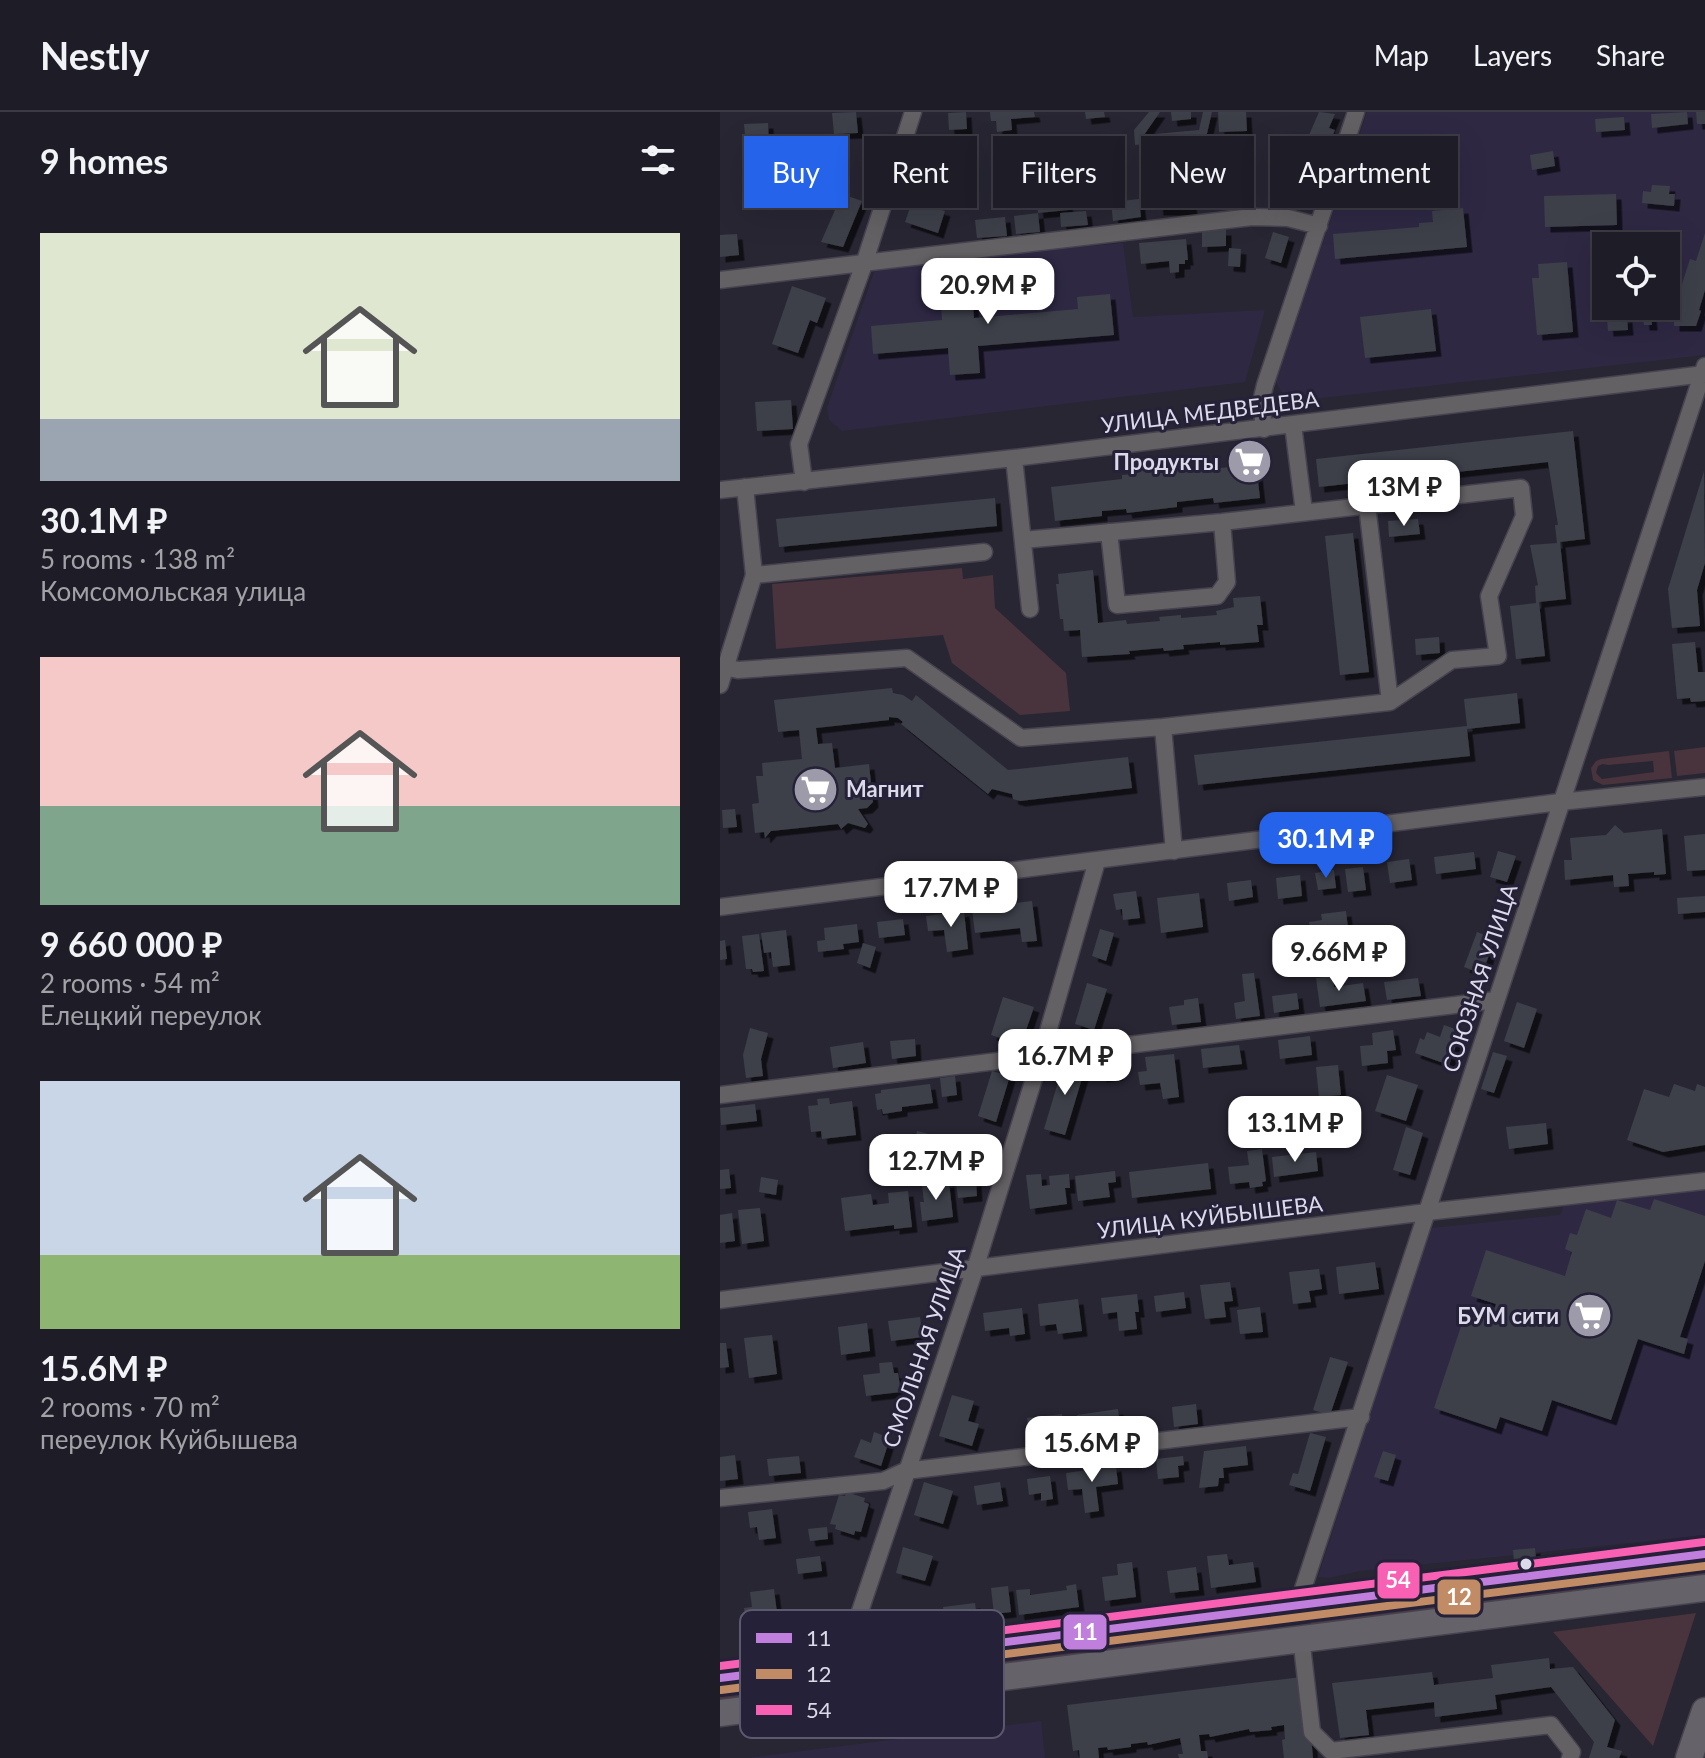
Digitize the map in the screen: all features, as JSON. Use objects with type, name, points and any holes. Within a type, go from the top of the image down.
[{"type":"main road","points":[[1004,1641],[1705,1554]]},
{"type":"main road","points":[[1004,1676],[1705,1588]]},
{"type":"main road","points":[[720,1678],[740,1675]]},
{"type":"main road","points":[[720,1713],[740,1710]]},
{"type":"main road","points":[[1689,1758],[1705,1711]]},
{"type":"street","points":[[804,482],[799,444],[864,264],[913,112]]},
{"type":"street","points":[[1264,429],[1261,402],[1265,385],[1356,112]]},
{"type":"street","points":[[720,280],[1252,217],[1288,218],[1319,226]]},
{"type":"street","name":"УЛИЦА МЕДВЕДЕВА","points":[[720,490],[1264,429],[1704,372]]},
{"type":"street","name":"СОЮЗНАЯ УЛИЦА","points":[[1298,1604],[1704,372]]},
{"type":"street","points":[[1293,425],[1304,512]]},
{"type":"street","points":[[1014,458],[1030,609]]},
{"type":"street","points":[[720,685],[754,575],[745,487]]},
{"type":"street","points":[[725,667],[738,670],[907,658],[1021,738],[1163,727],[1390,702],[1452,660],[1498,656],[1489,596],[1524,516],[1521,488],[1222,522],[1023,540]]},
{"type":"street","points":[[1367,505],[1390,702]]},
{"type":"street","points":[[1109,532],[1117,605],[1217,596],[1227,582],[1222,522]]},
{"type":"street","points":[[754,575],[984,552]]},
{"type":"street","points":[[1163,727],[1174,851]]},
{"type":"street","points":[[720,907],[1560,802],[1705,787]]},
{"type":"street","name":"СМОЛЬНАЯ УЛИЦА","points":[[860,1610],[975,1269],[1097,861]]},
{"type":"street","points":[[720,1095],[1496,1000]]},
{"type":"street","name":"УЛИЦА КУЙБЫШЕВА","points":[[720,1300],[1427,1212],[1705,1181]]},
{"type":"street","points":[[720,1498],[883,1481],[905,1471],[1361,1417]]},
{"type":"street","points":[[1301,1637],[1312,1732],[1331,1751],[1551,1725],[1572,1752],[1570,1758]]},
{"type":"shaded area","points":[[1367,112],[1705,112],[1705,355],[1295,401],[1283,395],[1276,381],[1335,208],[1458,208],[1458,136],[1359,136]]},
{"type":"shaded area","points":[[1123,243],[1133,317],[1265,310],[1245,382],[842,431],[829,420],[827,408],[876,266]]},
{"type":"shaded area","points":[[962,568],[963,579],[993,575],[995,608],[1066,673],[1070,711],[1020,715],[952,663],[943,635],[776,649],[772,584]]},
{"type":"shaded area","points":[[1705,747],[1705,773],[1677,776],[1674,751]]},
{"type":"shaded area","points":[[1669,751],[1672,778],[1603,785],[1593,780],[1591,768],[1601,759]],"holes":[[[1653,761],[1654,772],[1602,779],[1596,773],[1598,766],[1603,764]]]},
{"type":"shaded area","points":[[1705,1183],[1705,1535],[1318,1577],[1430,1228],[1560,1215],[1566,1200]]},
{"type":"shaded area","points":[[1705,1566],[1705,1579],[1313,1627],[1309,1620],[1309,1616]]},
{"type":"shaded area","points":[[1696,1613],[1653,1746],[1553,1632]]},
{"type":"shaded area","points":[[1265,1617],[1268,1622],[1267,1631],[1004,1666],[1004,1650]]},
{"type":"shaded area","points":[[740,1683],[740,1700],[720,1703],[720,1685]]},
{"type":"shaded area","points":[[1041,1721],[1045,1758],[747,1758],[906,1738],[1004,1738],[1004,1726]]},
{"type":"building","points":[[856,112],[858,133],[834,134],[832,113]]},
{"type":"building","points":[[966,112],[967,129],[949,130],[948,113]]},
{"type":"building","points":[[990,112],[1034,112],[1035,117],[1011,119],[1012,130],[997,132],[996,121],[991,121]]},
{"type":"building","points":[[1085,112],[1104,112],[1105,117],[1086,119]]},
{"type":"building","points":[[1149,112],[1160,112],[1144,135],[1199,130],[1203,112],[1212,112],[1206,136],[1141,136],[1141,144],[1135,145],[1134,130]]},
{"type":"building","points":[[1171,112],[1191,112],[1191,119],[1172,121]]},
{"type":"building","points":[[1218,112],[1246,112],[1247,131],[1219,132]]},
{"type":"building","points":[[1319,112],[1335,114],[1329,128],[1335,130],[1332,136],[1309,136]]},
{"type":"building","points":[[1687,112],[1688,124],[1652,128],[1651,114]]},
{"type":"building","points":[[1696,112],[1705,112],[1705,124],[1697,124]]},
{"type":"building","points":[[1624,117],[1625,130],[1596,132],[1595,119]]},
{"type":"building","points":[[768,123],[769,136],[745,136],[744,124]]},
{"type":"building","points":[[1553,151],[1555,166],[1532,170],[1530,155]]},
{"type":"building","points":[[1652,185],[1670,186],[1669,194],[1675,194],[1674,206],[1642,203],[1643,191],[1651,192]]},
{"type":"building","points":[[1616,194],[1617,225],[1545,227],[1544,196]]},
{"type":"building","points":[[848,196],[862,201],[843,247],[821,242],[836,208],[848,208]]},
{"type":"building","points":[[1139,199],[1141,217],[1113,221],[1112,208],[1125,208],[1125,200]]},
{"type":"building","points":[[910,208],[945,211],[938,233],[905,222]]},
{"type":"building","points":[[1037,208],[1068,208],[1068,210],[1038,213]]},
{"type":"building","points":[[1158,208],[1192,210],[1158,210]]},
{"type":"building","points":[[1463,208],[1467,247],[1335,259],[1333,234],[1419,227],[1419,223],[1433,222],[1432,211]]},
{"type":"building","points":[[1086,211],[1088,225],[1061,227],[1060,213]]},
{"type":"building","points":[[1038,213],[1040,232],[1016,234],[1014,216]]},
{"type":"building","points":[[1005,217],[1007,236],[977,238],[975,220]]},
{"type":"building","points":[[1202,230],[1226,230],[1226,246],[1202,247]]},
{"type":"building","points":[[1273,232],[1289,237],[1281,263],[1265,258]]},
{"type":"building","points":[[1705,233],[1705,290],[1696,326],[1674,326],[1674,320],[1680,320],[1680,290],[1690,259],[1696,261]]},
{"type":"building","points":[[737,234],[739,255],[720,257],[720,235]]},
{"type":"building","points":[[1186,239],[1188,260],[1185,264],[1179,264],[1179,272],[1170,273],[1169,261],[1141,264],[1139,243]]},
{"type":"building","points":[[1229,248],[1241,249],[1240,267],[1228,266]]},
{"type":"building","points":[[1567,262],[1573,332],[1537,335],[1532,278],[1539,278],[1538,264]]},
{"type":"building","points":[[970,267],[974,318],[1078,309],[1077,297],[1110,294],[1114,335],[978,346],[980,373],[950,375],[948,348],[873,354],[871,326],[942,320],[938,270]]},
{"type":"building","points":[[792,286],[826,298],[817,323],[810,320],[798,353],[772,344]]},
{"type":"building","points":[[1431,309],[1436,351],[1365,358],[1360,317]]},
{"type":"building","points":[[1607,320],[1627,320],[1628,330],[1608,331]]},
{"type":"building","points":[[791,400],[793,429],[757,431],[755,402]]},
{"type":"building","points":[[1573,431],[1585,539],[1560,542],[1566,599],[1539,602],[1545,656],[1516,659],[1510,606],[1536,603],[1535,586],[1538,585],[1530,545],[1557,543],[1555,525],[1558,525],[1548,462],[1319,487],[1316,459]]},
{"type":"building","points":[[1163,461],[1164,466],[1173,464],[1173,469],[1185,468],[1186,472],[1256,464],[1260,498],[1214,503],[1213,498],[1177,502],[1177,507],[1127,513],[1126,509],[1102,511],[1102,516],[1055,521],[1051,487],[1122,479],[1122,475],[1134,474],[1134,469],[1143,468],[1143,464]]},
{"type":"building","points":[[1704,471],[1705,563],[1697,590],[1700,626],[1672,628],[1668,589]]},
{"type":"building","points":[[995,498],[997,526],[779,547],[776,519]]},
{"type":"building","points":[[1418,519],[1420,534],[1389,537],[1388,521]]},
{"type":"building","points":[[1353,533],[1369,672],[1340,675],[1325,536]]},
{"type":"building","points":[[1093,570],[1098,623],[1126,620],[1127,624],[1160,621],[1159,617],[1217,615],[1216,611],[1234,607],[1233,598],[1260,596],[1263,625],[1257,625],[1259,642],[1183,645],[1184,649],[1164,651],[1163,648],[1082,657],[1080,630],[1064,631],[1056,584],[1059,584],[1058,574]]},
{"type":"building","points":[[1439,637],[1440,653],[1416,655],[1415,639]]},
{"type":"building","points":[[1695,642],[1698,672],[1705,672],[1705,701],[1691,702],[1690,698],[1677,699],[1672,644]]},
{"type":"building","points":[[892,688],[893,693],[912,701],[916,695],[1008,770],[1128,757],[1132,788],[1020,801],[1013,799],[1012,794],[992,789],[988,794],[901,724],[903,722],[898,718],[889,717],[889,720],[816,728],[818,744],[832,743],[835,768],[869,764],[873,802],[867,808],[858,809],[868,824],[865,828],[848,823],[841,829],[838,824],[771,831],[765,838],[764,832],[755,833],[752,804],[759,803],[756,776],[763,776],[762,763],[802,759],[799,730],[778,732],[774,700]]},
{"type":"building","points":[[1517,693],[1520,723],[1467,729],[1470,756],[1198,785],[1194,755],[1467,726],[1464,699]]},
{"type":"building","points":[[735,809],[737,827],[723,828],[722,810]]},
{"type":"building","points":[[1615,825],[1624,833],[1662,829],[1666,874],[1628,874],[1629,886],[1614,887],[1613,875],[1565,880],[1564,860],[1572,860],[1570,838],[1606,835]]},
{"type":"building","points":[[1705,834],[1705,870],[1687,871],[1684,836]]},
{"type":"building","points":[[1498,851],[1516,856],[1507,882],[1490,877]]},
{"type":"building","points":[[1474,852],[1476,869],[1436,874],[1434,857]]},
{"type":"building","points":[[1409,859],[1412,880],[1390,883],[1387,862]]},
{"type":"building","points":[[1363,867],[1366,890],[1348,892],[1345,869]]},
{"type":"building","points":[[1334,870],[1336,888],[1318,890],[1315,873]]},
{"type":"building","points":[[1300,875],[1302,896],[1278,899],[1276,878]]},
{"type":"building","points":[[1251,880],[1253,897],[1229,901],[1227,883]]},
{"type":"building","points":[[1136,891],[1140,918],[1123,920],[1122,909],[1116,910],[1113,894]]},
{"type":"building","points":[[1199,893],[1203,927],[1161,933],[1157,898]]},
{"type":"building","points":[[1705,896],[1705,912],[1678,914],[1677,898]]},
{"type":"building","points":[[990,900],[991,906],[1032,901],[1037,941],[1022,942],[1020,928],[975,933],[971,902]]},
{"type":"building","points":[[964,911],[968,949],[947,952],[944,930],[928,931],[926,916]]},
{"type":"building","points":[[1346,911],[1349,936],[1312,940],[1309,922],[1322,920],[1321,914]]},
{"type":"building","points":[[903,919],[905,935],[879,938],[877,922]]},
{"type":"building","points":[[857,924],[859,942],[843,944],[844,949],[818,952],[817,941],[825,940],[824,928]]},
{"type":"building","points":[[1100,929],[1114,933],[1106,961],[1092,956]]},
{"type":"building","points":[[786,930],[790,965],[773,967],[771,952],[764,953],[761,933]]},
{"type":"building","points":[[1477,932],[1495,939],[1482,974],[1464,967]]},
{"type":"building","points":[[759,934],[764,971],[753,972],[746,969],[742,936]]},
{"type":"building","points":[[725,940],[727,959],[720,960],[720,941]]},
{"type":"building","points":[[863,943],[876,947],[870,968],[857,963]]},
{"type":"building","points":[[1254,973],[1260,1016],[1236,1019],[1234,1003],[1245,1001],[1242,974]]},
{"type":"building","points":[[1333,976],[1334,987],[1363,983],[1366,1001],[1320,1007],[1316,978]]},
{"type":"building","points":[[1418,978],[1421,996],[1387,1000],[1384,982]]},
{"type":"building","points":[[1087,983],[1107,989],[1094,1030],[1075,1024]]},
{"type":"building","points":[[1297,993],[1299,1009],[1274,1013],[1272,996]]},
{"type":"building","points":[[1003,997],[1034,1007],[1021,1045],[991,1035]]},
{"type":"building","points":[[1198,998],[1201,1022],[1172,1025],[1169,1007],[1184,1005],[1184,1000]]},
{"type":"building","points":[[1517,1002],[1537,1009],[1524,1048],[1504,1041]]},
{"type":"building","points":[[1444,1025],[1461,1031],[1449,1065],[1415,1053],[1420,1038],[1424,1040],[1427,1032],[1440,1037]]},
{"type":"building","points":[[750,1028],[768,1033],[761,1059],[763,1076],[746,1078],[743,1055]]},
{"type":"building","points":[[1393,1030],[1396,1050],[1387,1051],[1388,1063],[1362,1066],[1360,1046],[1373,1045],[1372,1033]]},
{"type":"building","points":[[1310,1036],[1312,1055],[1280,1059],[1278,1040]]},
{"type":"building","points":[[915,1039],[916,1056],[892,1059],[890,1041]]},
{"type":"building","points":[[863,1042],[866,1063],[833,1068],[830,1047]]},
{"type":"building","points":[[1239,1045],[1242,1064],[1203,1068],[1201,1049]]},
{"type":"building","points":[[1493,1052],[1507,1056],[1494,1093],[1481,1089]]},
{"type":"building","points":[[1174,1054],[1179,1097],[1163,1099],[1160,1083],[1140,1085],[1138,1072],[1147,1071],[1145,1057]]},
{"type":"building","points":[[1065,1059],[1086,1065],[1065,1135],[1044,1129]]},
{"type":"building","points":[[1116,1059],[1118,1075],[1101,1077],[1099,1061]]},
{"type":"building","points":[[1338,1065],[1341,1095],[1319,1097],[1316,1067]]},
{"type":"building","points":[[992,1071],[1010,1076],[996,1122],[978,1116]]},
{"type":"building","points":[[1387,1075],[1418,1085],[1406,1121],[1375,1111]]},
{"type":"building","points":[[955,1076],[957,1095],[942,1097],[940,1078]]},
{"type":"building","points":[[930,1084],[933,1103],[902,1107],[902,1111],[883,1114],[882,1109],[877,1110],[875,1094],[881,1093],[881,1090]]},
{"type":"building","points":[[1674,1084],[1695,1091],[1697,1084],[1705,1087],[1705,1145],[1663,1152],[1627,1140],[1644,1089],[1669,1097]]},
{"type":"building","points":[[829,1098],[830,1104],[852,1101],[856,1135],[822,1139],[821,1131],[811,1132],[808,1106],[818,1105],[817,1099]]},
{"type":"building","points":[[755,1104],[757,1121],[721,1125],[720,1108]]},
{"type":"building","points":[[1326,1111],[1328,1133],[1289,1138],[1288,1123],[1305,1121],[1304,1114]]},
{"type":"building","points":[[1546,1123],[1548,1144],[1509,1149],[1506,1127]]},
{"type":"building","points":[[1406,1127],[1423,1133],[1410,1175],[1393,1170]]},
{"type":"building","points":[[917,1131],[929,1134],[926,1144],[915,1141]]},
{"type":"building","points":[[972,1137],[989,1142],[987,1147],[994,1149],[990,1164],[972,1159],[975,1149],[969,1147]]},
{"type":"building","points":[[1262,1149],[1266,1181],[1262,1182],[1263,1186],[1250,1188],[1249,1182],[1230,1184],[1228,1167],[1249,1165],[1247,1151]]},
{"type":"building","points":[[1316,1152],[1318,1171],[1274,1177],[1272,1157]]},
{"type":"building","points":[[1208,1163],[1211,1189],[1132,1198],[1129,1172]]},
{"type":"building","points":[[729,1169],[731,1188],[720,1189],[720,1170]]},
{"type":"building","points":[[1115,1171],[1116,1182],[1108,1183],[1110,1197],[1078,1201],[1075,1176]]},
{"type":"building","points":[[1041,1174],[1042,1186],[1050,1185],[1049,1176],[1069,1174],[1070,1188],[1065,1188],[1067,1204],[1030,1209],[1026,1175]]},
{"type":"building","points":[[761,1177],[778,1180],[776,1195],[759,1192]]},
{"type":"building","points":[[976,1181],[977,1196],[958,1198],[956,1183]]},
{"type":"building","points":[[949,1182],[953,1217],[922,1221],[922,1185]]},
{"type":"building","points":[[908,1191],[912,1227],[894,1229],[894,1225],[845,1231],[841,1198],[871,1194],[873,1205],[889,1203],[888,1193]]},
{"type":"building","name":"БУМ сити","points":[[1654,1199],[1705,1216],[1705,1261],[1680,1337],[1688,1339],[1684,1354],[1638,1339],[1611,1420],[1552,1400],[1542,1431],[1500,1417],[1496,1429],[1434,1408],[1466,1311],[1491,1320],[1496,1304],[1471,1296],[1486,1250],[1565,1276],[1572,1252],[1565,1249],[1570,1233],[1577,1235],[1586,1209],[1611,1218],[1617,1200],[1650,1210]]},
{"type":"building","points":[[760,1208],[764,1241],[742,1244],[738,1210]]},
{"type":"building","points":[[732,1213],[735,1241],[720,1243],[720,1215]]},
{"type":"building","points":[[1375,1262],[1379,1289],[1339,1294],[1336,1267]]},
{"type":"building","points":[[1319,1269],[1322,1289],[1309,1291],[1311,1302],[1293,1304],[1289,1272]]},
{"type":"building","points":[[1230,1282],[1233,1301],[1224,1302],[1226,1317],[1205,1319],[1200,1285]]},
{"type":"building","points":[[1184,1292],[1186,1308],[1156,1312],[1154,1296]]},
{"type":"building","points":[[1137,1294],[1137,1329],[1119,1331],[1117,1312],[1103,1314],[1101,1298]]},
{"type":"building","points":[[1078,1299],[1082,1331],[1058,1334],[1056,1324],[1040,1326],[1038,1304]]},
{"type":"building","points":[[1260,1307],[1263,1332],[1240,1334],[1237,1310]]},
{"type":"building","points":[[1022,1308],[1025,1334],[1010,1336],[1009,1328],[985,1331],[983,1313]]},
{"type":"building","points":[[920,1317],[923,1337],[891,1341],[888,1321]]},
{"type":"building","points":[[867,1323],[870,1351],[841,1355],[838,1327]]},
{"type":"building","points":[[772,1335],[777,1374],[749,1378],[744,1338]]},
{"type":"building","points":[[720,1343],[726,1343],[729,1367],[720,1368]]},
{"type":"building","points":[[1330,1357],[1348,1362],[1330,1415],[1313,1410]]},
{"type":"building","points":[[892,1362],[894,1373],[898,1373],[901,1392],[866,1396],[863,1375],[880,1373],[879,1363]]},
{"type":"building","points":[[952,1395],[974,1401],[968,1421],[979,1424],[972,1446],[939,1436]]},
{"type":"building","points":[[1196,1404],[1198,1424],[1174,1427],[1172,1407]]},
{"type":"building","points":[[1118,1409],[1120,1426],[1102,1428],[1103,1436],[1080,1439],[1077,1415]]},
{"type":"building","points":[[1062,1414],[1065,1440],[1030,1444],[1027,1418]]},
{"type":"building","points":[[874,1432],[890,1438],[881,1466],[854,1457],[861,1439],[871,1443]]},
{"type":"building","points":[[1310,1433],[1326,1437],[1310,1491],[1289,1485],[1293,1473],[1298,1474]]},
{"type":"building","points":[[1246,1446],[1248,1465],[1223,1468],[1224,1478],[1219,1478],[1218,1486],[1199,1488],[1204,1451]]},
{"type":"building","points":[[1383,1451],[1396,1455],[1388,1481],[1374,1477]]},
{"type":"building","points":[[735,1455],[738,1479],[720,1481],[720,1457]]},
{"type":"building","points":[[799,1456],[801,1473],[769,1476],[767,1459]]},
{"type":"building","points":[[1183,1456],[1184,1465],[1178,1466],[1179,1477],[1158,1479],[1156,1459]]},
{"type":"building","points":[[1116,1466],[1118,1484],[1096,1487],[1099,1511],[1085,1513],[1082,1489],[1068,1490],[1066,1473]]},
{"type":"building","points":[[1050,1476],[1053,1499],[1041,1501],[1041,1493],[1029,1495],[1027,1479]]},
{"type":"building","points":[[924,1482],[953,1491],[943,1524],[914,1515]]},
{"type":"building","points":[[1000,1482],[1003,1501],[977,1505],[974,1486]]},
{"type":"building","points":[[846,1492],[865,1498],[864,1502],[869,1504],[861,1532],[855,1531],[854,1535],[835,1529],[836,1525],[830,1524],[839,1495],[845,1496]]},
{"type":"building","points":[[772,1509],[776,1538],[759,1540],[757,1527],[750,1528],[748,1512]]},
{"type":"building","points":[[827,1527],[828,1539],[810,1541],[808,1529]]},
{"type":"building","points":[[903,1547],[933,1556],[925,1581],[896,1573]]},
{"type":"building","points":[[1535,1548],[1536,1559],[1514,1562],[1513,1550]]},
{"type":"building","points":[[1227,1554],[1229,1565],[1253,1562],[1256,1582],[1211,1588],[1207,1556]]},
{"type":"building","points":[[820,1556],[822,1571],[798,1574],[796,1559]]},
{"type":"building","points":[[1132,1562],[1136,1597],[1105,1601],[1102,1577],[1118,1575],[1117,1564]]},
{"type":"building","points":[[1196,1567],[1199,1590],[1170,1593],[1167,1571]]},
{"type":"building","points":[[1076,1584],[1079,1607],[1019,1615],[1016,1590],[1030,1589],[1030,1595],[1067,1590],[1066,1586]]},
{"type":"building","points":[[1008,1586],[1011,1612],[994,1610],[991,1588]]},
{"type":"building","points":[[774,1589],[777,1610],[744,1610],[752,1607],[750,1592]]},
{"type":"building","points":[[975,1603],[976,1610],[943,1610],[943,1607]]},
{"type":"building","points":[[1549,1658],[1550,1669],[1573,1667],[1615,1720],[1607,1747],[1622,1751],[1619,1758],[1589,1758],[1594,1742],[1551,1687],[1495,1695],[1497,1709],[1435,1717],[1434,1702],[1366,1710],[1369,1735],[1340,1738],[1332,1683],[1432,1672],[1434,1685],[1493,1678],[1491,1665]]},
{"type":"building","points":[[1302,1677],[1305,1737],[1311,1736],[1313,1758],[1284,1758],[1284,1725],[1271,1727],[1272,1730],[1250,1732],[1249,1729],[1210,1737],[1209,1734],[1199,1735],[1201,1751],[1207,1751],[1208,1758],[1179,1758],[1178,1754],[1183,1754],[1180,1738],[1108,1750],[1107,1747],[1098,1748],[1099,1758],[1080,1758],[1079,1750],[1073,1751],[1067,1705]]},
{"type":"transit line","name":"54","points":[[1004,1630],[1704,1542]]},
{"type":"transit line","name":"11","points":[[1004,1642],[1705,1554]]},
{"type":"transit line","name":"12","points":[[1004,1654],[1705,1566]]},
{"type":"transit line","name":"54","points":[[720,1666],[740,1663]]},
{"type":"transit line","name":"11","points":[[720,1678],[740,1675]]},
{"type":"transit line","name":"12","points":[[721,1690],[740,1688]]},
{"type":"place","name":"Продукты","points":[[1250,462]]},
{"type":"place","name":"Магнит","points":[[815,789]]},
{"type":"place","name":"БУМ сити","points":[[1590,1316]]}]
